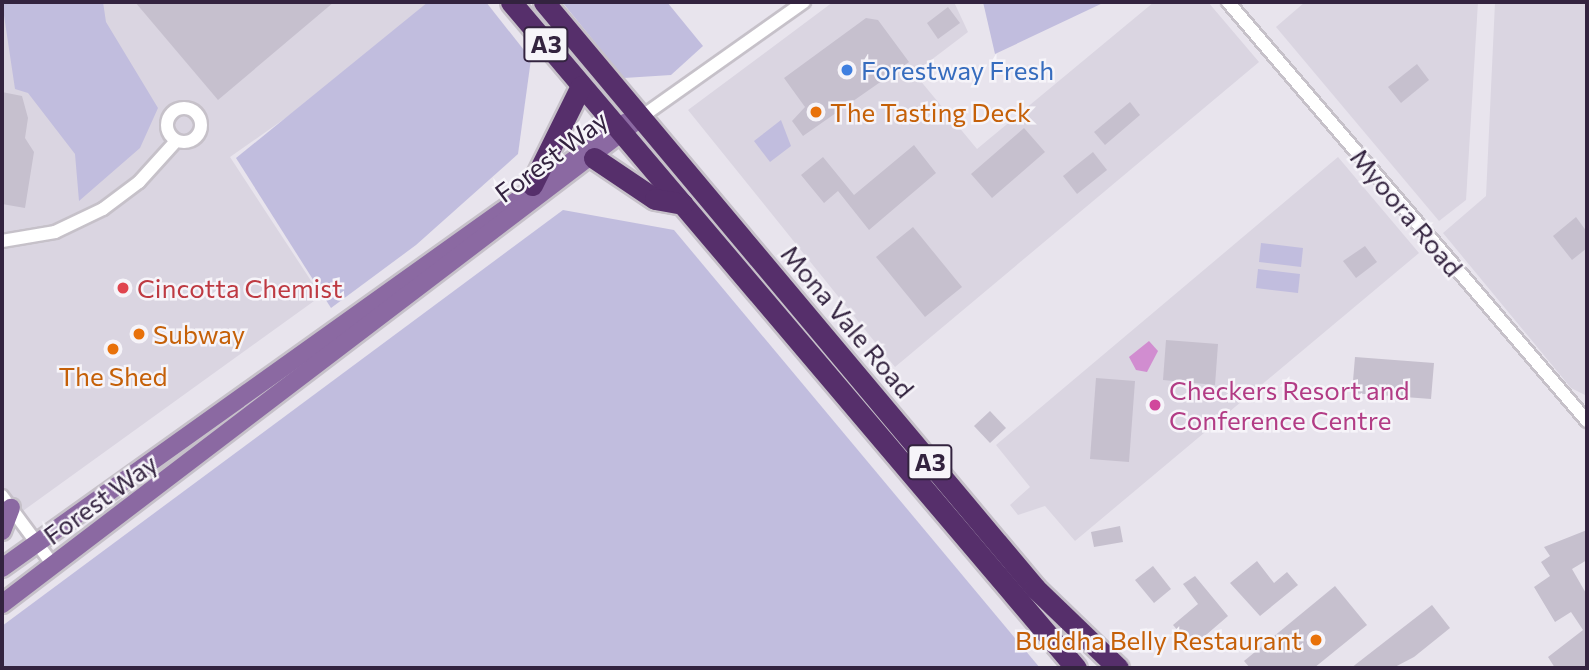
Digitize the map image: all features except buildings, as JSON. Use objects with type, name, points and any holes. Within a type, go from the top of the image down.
[{"type":"highway","name":"Mona Vale Road","points":[[511,2],[1076,668]]},
{"type":"highway","name":"Mona Vale Road","points":[[544,2],[1035,588],[1118,668]]},
{"type":"highway","points":[[532,185],[582,86]]},
{"type":"highway","points":[[594,158],[655,199],[683,204]]},
{"type":"main road","name":"Forest Way","points":[[2,568],[532,185],[640,118]]},
{"type":"main road","name":"Forest Way","points":[[2,604],[594,158],[619,131]]},
{"type":"main road","points":[[2,531],[6,502]]},
{"type":"street","points":[[640,118],[804,2]]},
{"type":"street","name":"Myoora Road","points":[[1228,2],[1587,421]]},
{"type":"street","points":[[2,241],[55,232],[97,213],[139,182],[176,141]]},
{"type":"street","points":[[6,502],[53,565]]},
{"type":"shaded area","points":[[2,2],[435,2],[395,41],[230,157],[321,296],[2,526]]},
{"type":"shaded area","points":[[2,2],[103,2],[106,22],[158,108],[140,148],[79,201],[75,154],[28,93],[15,89]]},
{"type":"shaded area","points":[[428,2],[486,2],[531,59],[518,154],[416,245],[331,308],[236,158]]},
{"type":"shaded area","points":[[562,2],[667,2],[703,46],[671,75],[624,78]]},
{"type":"shaded area","points":[[833,2],[954,2],[968,32],[914,73],[977,149],[1154,2],[1208,2],[1259,62],[895,367],[688,110]]},
{"type":"shaded area","points":[[983,2],[1105,2],[995,54]]},
{"type":"shaded area","points":[[1305,2],[1478,2],[1466,200],[1439,221],[1276,27]]},
{"type":"shaded area","points":[[1495,2],[1587,2],[1587,396],[1571,388],[1443,233],[1486,196]]},
{"type":"shaded area","points":[[781,120],[791,146],[770,162],[754,141]]},
{"type":"shaded area","name":"Checkers Resort and Conference Centre","points":[[1338,157],[1419,253],[1075,541],[1045,506],[1018,515],[1010,505],[1030,487],[996,445]]},
{"type":"shaded area","points":[[563,210],[674,230],[1040,668],[2,668],[2,626]]},
{"type":"shaded area","points":[[1261,243],[1303,248],[1301,267],[1259,262]]},
{"type":"shaded area","points":[[1258,269],[1300,274],[1298,293],[1256,288]]},
{"type":"shaded area","points":[[1149,341],[1158,351],[1147,372],[1136,370],[1129,357]]},
{"type":"place","name":"Forestway Fresh","points":[[847,70]]},
{"type":"place","name":"The Tasting Deck","points":[[816,112]]},
{"type":"place","name":"Cincotta Chemist","points":[[123,288]]},
{"type":"place","name":"Subway","points":[[139,334]]},
{"type":"place","name":"The Shed","points":[[113,349]]},
{"type":"place","name":"Checkers Resort and Conference Centre","points":[[1155,405]]},
{"type":"place","name":"Buddha Belly Restaurant","points":[[1316,640]]}]
